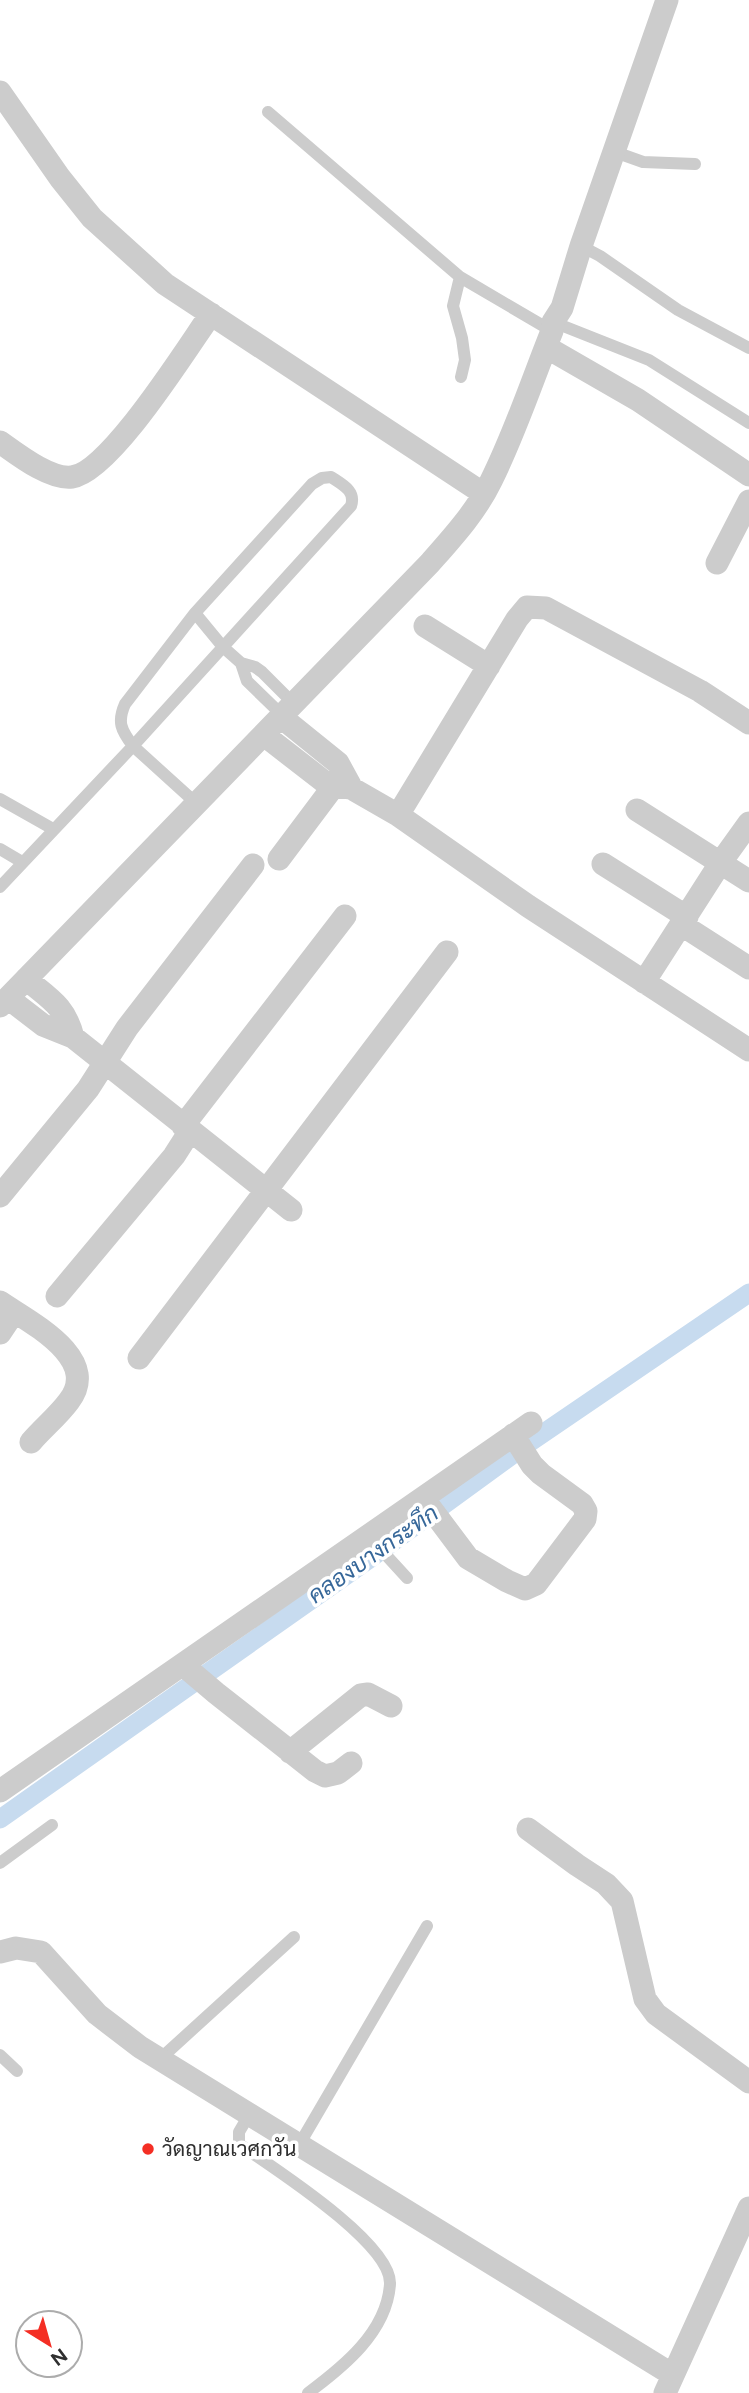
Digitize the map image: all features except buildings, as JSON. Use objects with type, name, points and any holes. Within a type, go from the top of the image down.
[{"type":"street","points":[[291,1210],[73,1037],[43,1026],[4,1002],[463,526],[491,482],[562,308],[667,0]]},
{"type":"street","points":[[0,92],[60,178],[92,218],[165,284],[484,494]]},
{"type":"street","points":[[0,442],[52,475],[72,477],[90,468],[108,454],[152,399],[211,314]]},
{"type":"street","points":[[550,334],[638,400],[749,475]]},
{"type":"street","points":[[717,563],[749,501]]},
{"type":"street","points":[[398,815],[517,618],[527,607],[546,608],[700,691],[749,723]]},
{"type":"street","points":[[425,626],[489,666]]},
{"type":"street","points":[[285,712],[329,755],[343,782]]},
{"type":"street","points":[[264,735],[322,780],[343,782],[398,815],[528,906],[749,1050]]},
{"type":"street","points":[[279,859],[343,782]]},
{"type":"street","points":[[637,810],[749,881]]},
{"type":"street","points":[[644,982],[749,823]]},
{"type":"street","points":[[603,864],[749,968]]},
{"type":"street","points":[[0,1196],[88,1089],[127,1028],[253,865]]},
{"type":"street","points":[[57,1296],[174,1156],[187,1128],[345,916]]},
{"type":"street","points":[[139,1358],[447,952]]},
{"type":"street","points":[[26,979],[63,1011],[68,1018],[73,1037]]},
{"type":"street","points":[[0,1333],[7,1307],[67,1351],[75,1365],[78,1380],[70,1399],[31,1441]]},
{"type":"street","points":[[0,1791],[189,1670],[425,1500],[520,1433],[532,1465],[582,1504],[586,1511],[585,1519],[536,1584],[525,1588],[507,1581],[468,1558],[425,1500]]},
{"type":"street","points":[[189,1670],[290,1752],[325,1776],[338,1773],[351,1763]]},
{"type":"street","points":[[290,1752],[361,1695],[368,1694],[391,1706]]},
{"type":"street","points":[[528,1829],[606,1884],[622,1901],[645,1998],[656,2014],[749,2082]]},
{"type":"street","points":[[0,1952],[16,1948],[41,1952],[97,2014],[160,2059],[299,2145],[669,2384],[749,2208]]},
{"type":"lane","points":[[268,112],[460,277],[550,334],[649,360],[749,423]]},
{"type":"lane","points":[[615,152],[643,162],[695,164]]},
{"type":"lane","points":[[581,246],[600,256],[678,310],[749,348]]},
{"type":"lane","points":[[460,277],[453,306],[465,360],[461,377]]},
{"type":"lane","points":[[0,887],[133,746],[351,506],[354,498],[352,493],[331,477],[322,478],[312,484],[195,613],[125,704],[119,717],[121,730],[133,746],[197,804]]},
{"type":"lane","points":[[195,613],[223,647],[241,663],[262,672],[285,712]]},
{"type":"lane","points":[[0,799],[53,829]]},
{"type":"lane","points":[[0,849],[22,862]]},
{"type":"lane","points":[[371,1539],[407,1578]]},
{"type":"lane","points":[[0,1863],[52,1825]]},
{"type":"lane","points":[[299,2145],[427,1926]]},
{"type":"lane","points":[[160,2059],[294,1937]]},
{"type":"lane","points":[[0,2054],[17,2071]]},
{"type":"lane","points":[[249,2115],[239,2132],[239,2144],[316,2199],[364,2238],[382,2260],[391,2283],[381,2318],[364,2343],[335,2372],[308,2393]]},
{"type":"waterway","name":"คลองบางกระทึก","points":[[0,1819],[368,1560],[523,1447],[749,1293]]},
{"type":"place","name":"วัดญาณเวศกวัน","points":[[148,2149]]}]
